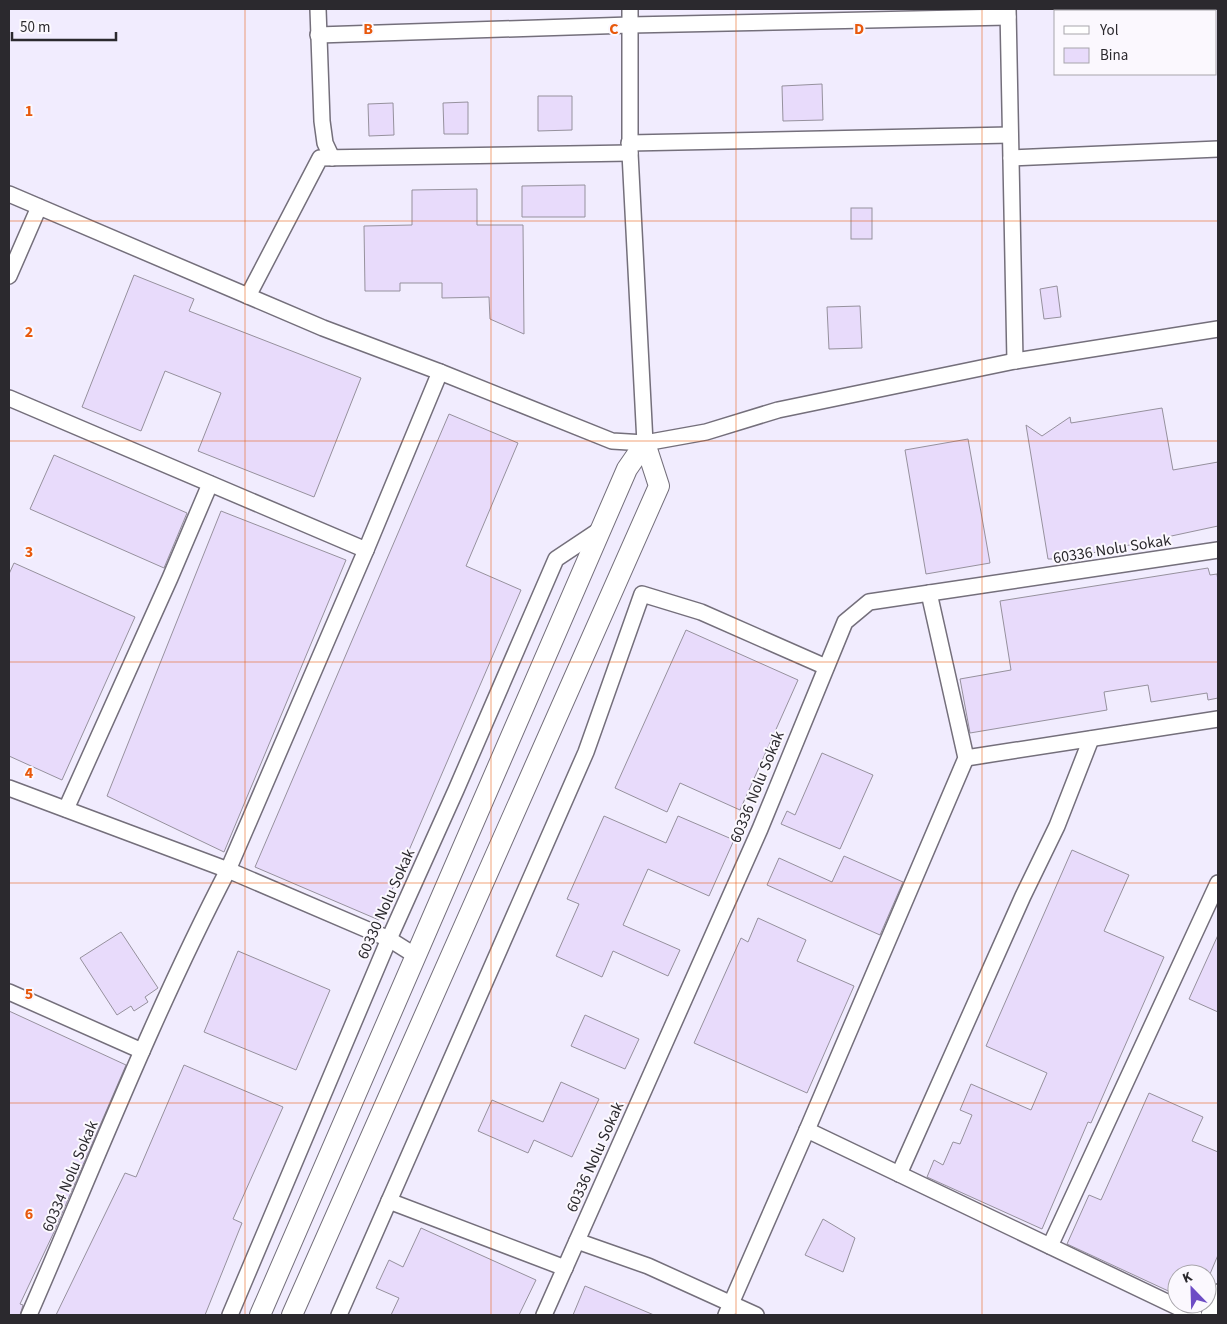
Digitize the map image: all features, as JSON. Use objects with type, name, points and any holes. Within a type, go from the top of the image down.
[{"type":"street","points":[[318,9],[322,121],[325,143],[332,158]]},
{"type":"street","points":[[292,1315],[659,486],[645,443],[629,148],[630,9]]},
{"type":"street","points":[[318,35],[1008,13],[1015,361]]},
{"type":"street","points":[[248,296],[320,158],[1010,135]]},
{"type":"street","points":[[1011,158],[1218,149]]},
{"type":"street","points":[[9,194],[323,328],[440,372],[612,441],[645,443],[706,432],[778,410],[1015,361],[1218,329]]},
{"type":"street","points":[[9,276],[39,207]]},
{"type":"street","name":"60334 Nolu Sokak","points":[[29,1315],[142,1051],[202,920],[228,870],[366,550],[440,372]]},
{"type":"street","points":[[9,398],[366,550]]},
{"type":"street","points":[[260,1315],[627,469],[645,443]]},
{"type":"street","points":[[66,809],[170,578],[210,484]]},
{"type":"street","name":"60330 Nolu Sokak","points":[[230,1315],[389,939],[556,559],[601,528]]},
{"type":"street","name":"60336 Nolu Sokak","points":[[544,1315],[760,829],[844,622],[869,602],[1218,550]]},
{"type":"street","points":[[729,1309],[966,758],[929,593]]},
{"type":"street","points":[[339,1315],[586,752],[642,594],[701,612],[826,667]]},
{"type":"street","points":[[966,758],[1218,719]]},
{"type":"street","points":[[899,1174],[1019,905],[1057,826],[1091,739]]},
{"type":"street","points":[[9,788],[228,870],[389,939],[416,956]]},
{"type":"street","points":[[1050,1246],[1218,883]]},
{"type":"street","points":[[9,992],[142,1051]]},
{"type":"street","points":[[807,1130],[1194,1315]]},
{"type":"street","points":[[389,1201],[565,1268]]},
{"type":"street","points":[[578,1241],[648,1266],[729,1309],[756,1315]]},
{"type":"street","points":[[1209,1315],[1218,1292]]},
{"type":"shaded area","points":[[9,9],[1218,9],[1218,1315],[9,1315]]},
{"type":"building","points":[[822,84],[823,120],[783,121],[782,86]]},
{"type":"building","points":[[538,96],[572,96],[572,130],[538,131]]},
{"type":"building","points":[[468,102],[468,134],[444,134],[443,103]]},
{"type":"building","points":[[393,103],[394,135],[369,136],[368,104]]},
{"type":"building","points":[[585,185],[585,217],[522,217],[522,186]]},
{"type":"building","points":[[477,189],[477,225],[523,225],[524,334],[490,319],[489,297],[442,298],[442,283],[400,283],[400,291],[365,291],[364,226],[412,225],[412,190]]},
{"type":"building","points":[[851,208],[872,208],[872,239],[851,239]]},
{"type":"building","points":[[134,275],[194,299],[189,311],[361,378],[314,497],[198,451],[221,393],[165,371],[141,431],[82,407]]},
{"type":"building","points":[[1057,286],[1061,317],[1044,319],[1040,289]]},
{"type":"building","points":[[860,306],[862,348],[829,349],[827,307]]},
{"type":"building","points":[[1162,408],[1173,470],[1218,462],[1218,526],[1064,559],[1048,559],[1026,425],[1042,436],[1070,417],[1071,423]]},
{"type":"building","points":[[449,414],[518,443],[466,566],[521,590],[379,920],[255,867]]},
{"type":"building","points":[[968,439],[990,563],[926,574],[905,450]]},
{"type":"building","points":[[54,455],[187,513],[164,568],[30,509]]},
{"type":"building","points":[[221,511],[346,560],[224,852],[107,796]]},
{"type":"building","points":[[14,563],[135,617],[62,780],[9,756],[9,574]]},
{"type":"building","points":[[1208,568],[1210,575],[1217,574],[1218,581],[1218,698],[1208,700],[1207,693],[1151,702],[1148,685],[1104,692],[1107,710],[970,733],[960,679],[1011,670],[1000,601]]},
{"type":"building","points":[[686,630],[798,680],[740,810],[680,783],[667,812],[615,788]]},
{"type":"building","points":[[822,753],[873,775],[840,849],[781,824],[787,811],[795,815]]},
{"type":"building","points":[[604,816],[666,843],[678,816],[734,840],[709,896],[648,869],[623,925],[680,950],[668,976],[613,951],[602,977],[556,956],[579,904],[567,899]]},
{"type":"building","points":[[1072,850],[1129,875],[1104,931],[1164,957],[1091,1123],[1088,1122],[1042,1229],[927,1177],[934,1160],[943,1165],[953,1142],[960,1144],[972,1115],[960,1110],[971,1084],[1031,1110],[1047,1073],[986,1046]]},
{"type":"building","points":[[844,856],[903,882],[880,935],[767,885],[779,858],[832,882]]},
{"type":"building","points":[[758,918],[806,940],[797,961],[854,986],[807,1093],[694,1043],[741,938],[748,942]]},
{"type":"building","points":[[121,932],[158,988],[145,997],[148,1002],[134,1011],[131,1006],[117,1015],[80,958]]},
{"type":"building","points":[[1218,935],[1218,1012],[1189,999]]},
{"type":"building","points":[[238,951],[330,990],[296,1070],[204,1032]]},
{"type":"building","points":[[9,1011],[126,1065],[54,1232],[20,1304],[23,1305],[20,1315],[9,1315]]},
{"type":"building","points":[[585,1015],[639,1039],[625,1069],[571,1046]]},
{"type":"building","points":[[184,1065],[283,1107],[233,1219],[242,1223],[205,1315],[56,1315],[125,1173],[136,1177]]},
{"type":"building","points":[[561,1082],[599,1099],[572,1157],[534,1140],[528,1153],[478,1131],[492,1100],[543,1122]]},
{"type":"building","points":[[1149,1093],[1203,1117],[1192,1141],[1218,1152],[1218,1255],[1214,1264],[1167,1264],[1167,1290],[1067,1244],[1089,1195],[1101,1200]]},
{"type":"building","points":[[823,1219],[855,1238],[843,1272],[805,1255]]},
{"type":"building","points":[[421,1228],[536,1280],[519,1315],[391,1315],[399,1298],[376,1288],[389,1260],[403,1267]]},
{"type":"building","points":[[585,1286],[654,1315],[573,1315]]}]
